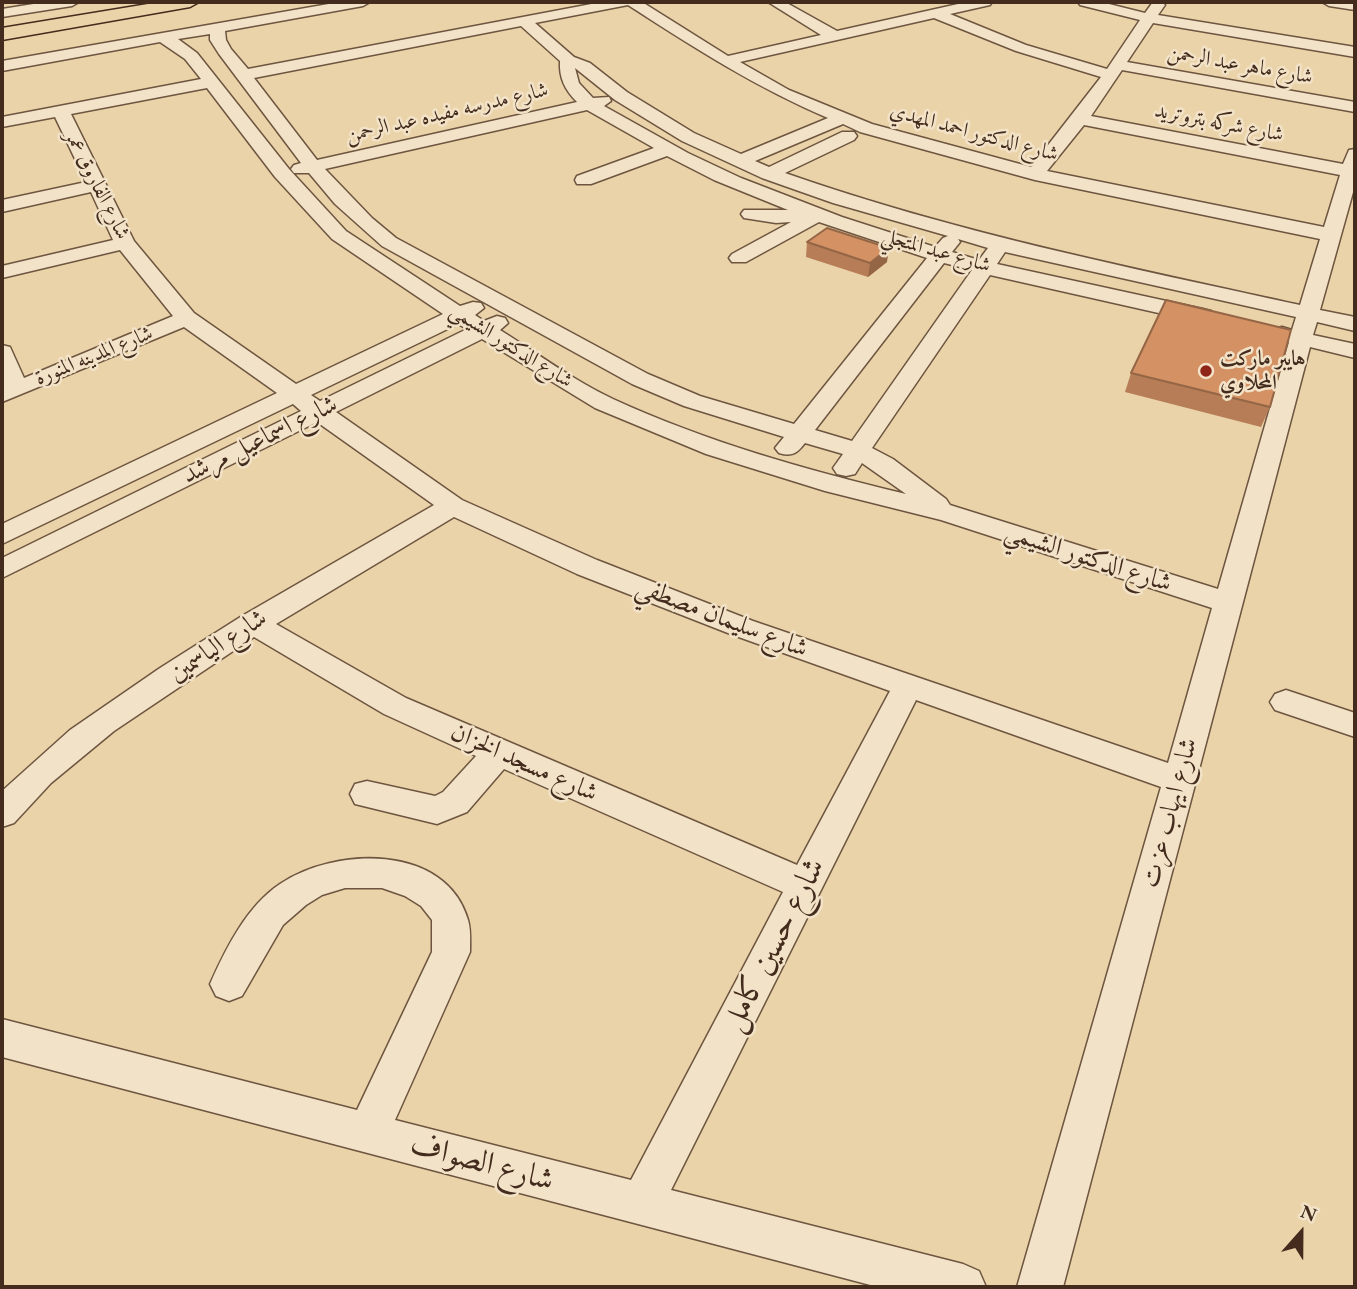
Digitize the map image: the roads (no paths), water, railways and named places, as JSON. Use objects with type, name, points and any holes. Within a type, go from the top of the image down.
[{"type":"main road","points":[[3,17],[131,2]]},
{"type":"main road","points":[[3,17],[190,2]]},
{"type":"street","points":[[3,17],[44,4],[72,2]]},
{"type":"street","points":[[2,66],[363,2]]},
{"type":"street","points":[[244,75],[623,2]]},
{"type":"street","name":"شارع الدكتور احمد المهدي","points":[[633,2],[726,61],[783,93],[866,128],[1035,174],[1332,235]]},
{"type":"street","points":[[775,2],[834,36]]},
{"type":"street","points":[[795,2],[851,32]]},
{"type":"street","points":[[726,61],[851,32],[940,7],[985,2]]},
{"type":"street","points":[[1085,2],[1149,18],[1355,52]]},
{"type":"street","points":[[1035,174],[1083,115],[1160,2]]},
{"type":"street","points":[[1329,2],[1355,6]]},
{"type":"street","points":[[3,17],[17,4]]},
{"type":"street","points":[[940,7],[1010,44],[1117,66]]},
{"type":"street","name":"شارع عبد المتجلي","points":[[524,21],[568,60],[584,66],[613,90],[688,137],[769,174],[840,199],[957,234],[1305,326],[1355,351]]},
{"type":"street","name":"شارع الدكتور الشيمي","points":[[218,28],[218,40],[223,51],[309,160],[361,219],[379,234],[640,379],[692,401],[858,451],[884,465],[948,513]]},
{"type":"street","name":"شارع الدكتور الشيمي","points":[[163,38],[179,46],[191,57],[277,167],[339,235],[459,315],[603,403],[659,428],[773,466],[834,485],[948,513],[1228,603]]},
{"type":"street","points":[[191,57],[203,50],[223,51]]},
{"type":"street","points":[[568,60],[565,69],[567,80],[583,97]]},
{"type":"street","name":"شارع ماهر عبد الرحمن","points":[[1117,66],[1355,99]]},
{"type":"street","name":"شارع ماهر عبد الرحمن","points":[[1117,66],[1355,107]]},
{"type":"street","points":[[2,122],[211,82]]},
{"type":"street","name":"شارع مدرسه مفيده عبد الرحمن","points":[[277,167],[613,90]]},
{"type":"street","name":"شارع عبد المتجلي","points":[[583,97],[670,150],[732,182],[813,213],[985,267],[1222,320]]},
{"type":"street","name":"شارع الفاروق عمر","points":[[61,111],[125,243],[186,318],[293,394]]},
{"type":"street","name":"شارع شركه بتروتريد","points":[[1083,115],[1353,162]]},
{"type":"street","points":[[740,161],[841,119]]},
{"type":"street","points":[[769,174],[866,128]]},
{"type":"street","points":[[663,175],[659,159],[670,150]]},
{"type":"street","points":[[584,180],[670,150]]},
{"type":"street","name":"شارع ايهاب عزت","points":[[1040,1287],[1305,326],[1353,162]]},
{"type":"street","points":[[2,206],[96,186]]},
{"type":"street","points":[[751,214],[785,217],[813,213]]},
{"type":"street","points":[[739,258],[813,213]]},
{"type":"street","points":[[773,466],[957,234]]},
{"type":"street","points":[[2,272],[125,243]]},
{"type":"street","points":[[834,485],[999,245]]},
{"type":"street","name":"شارع اسماعيل مرشد","points":[[2,535],[492,299]]},
{"type":"street","name":"شارع اسماعيل مرشد","points":[[2,569],[517,312]]},
{"type":"street","name":"شارع المدينه المنورة","points":[[9,392],[186,318]]},
{"type":"street","name":"شارع عبد المتجلي","points":[[1261,329],[1355,324]]},
{"type":"street","points":[[2,352],[9,392]]},
{"type":"street","name":"شارع سليمان مصطفي","points":[[293,394],[453,506],[639,587],[743,628],[1180,780]]},
{"type":"street","name":"شارع الياسمين","points":[[2,813],[42,771],[80,739],[252,623],[453,506]]},
{"type":"street","name":"شارع مسجد الخزان","points":[[252,623],[396,706],[806,885]]},
{"type":"street","name":"شارع حسين كامل","points":[[641,1205],[908,685]]},
{"type":"street","points":[[1286,702],[1355,725]]},
{"type":"street","points":[[367,794],[437,810],[446,808],[455,802],[499,752]]},
{"type":"street","points":[[229,984],[277,907],[291,896],[331,877],[356,871],[381,871],[404,877],[433,893],[450,919],[451,952],[368,1133]]},
{"type":"street","name":"شارع الصواف","points":[[2,1038],[963,1287]]},
{"type":"tunnel","points":[[17,3],[29,2]]},
{"type":"place","name":"هايبر ماركت المحلاوي","points":[[1206,371]]}]
